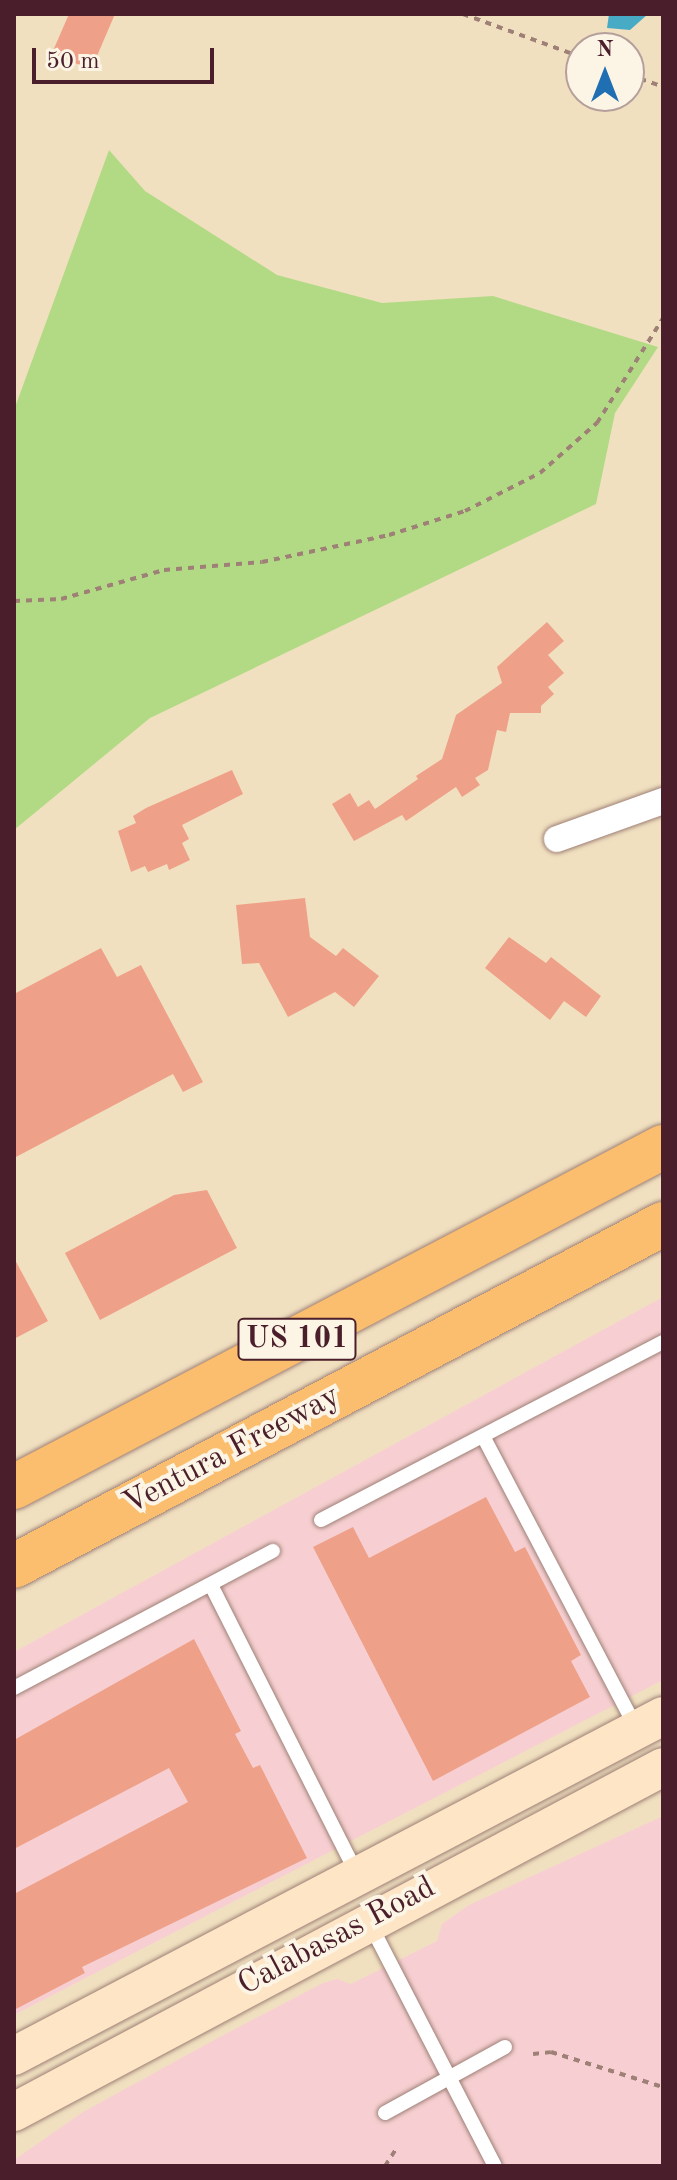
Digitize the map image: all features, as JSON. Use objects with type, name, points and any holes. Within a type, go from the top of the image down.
[{"type":"highway","name":"US 101","points":[[14,1487],[663,1147]]},
{"type":"highway","name":"Ventura Freeway","points":[[14,1566],[663,1224]]},
{"type":"main road","name":"Calabasas Road","points":[[14,2056],[650,1722]]},
{"type":"main road","name":"Calabasas Road","points":[[14,2112],[368,1920],[663,1767]]},
{"type":"main road","points":[[354,1880],[368,1920]]},
{"type":"street","points":[[557,839],[663,801]]},
{"type":"lane","points":[[321,1520],[484,1438],[663,1342]]},
{"type":"lane","points":[[484,1438],[650,1722]]},
{"type":"lane","points":[[14,1688],[273,1551]]},
{"type":"lane","points":[[211,1585],[354,1880]]},
{"type":"lane","points":[[368,1920],[495,2166]]},
{"type":"lane","points":[[385,2113],[505,2047]]},
{"type":"path","points":[[463,14],[565,51]]},
{"type":"path","points":[[14,601],[61,599],[164,570],[276,559],[389,535],[465,511],[540,473],[597,423],[663,318]]},
{"type":"path","points":[[533,2054],[551,2052],[663,2087]]},
{"type":"path","points":[[385,2166],[396,2149]]},
{"type":"shaded area","points":[[663,1297],[663,1680],[14,2015],[14,1652]]},
{"type":"shaded area","points":[[663,1816],[663,2166],[14,2166],[14,2160],[83,2112],[216,2039],[323,1983],[337,1979],[351,1984],[437,1941],[442,1924],[469,1905]]},
{"type":"green space","points":[[109,150],[145,191],[277,275],[382,303],[493,296],[658,347],[615,413],[596,504],[150,718],[14,830],[14,410]]},
{"type":"water","points":[[609,14],[648,14],[630,30],[607,28]]},
{"type":"building","points":[[69,14],[115,14],[91,70],[52,53]]},
{"type":"building","points":[[547,622],[564,641],[548,655],[564,673],[548,687],[554,694],[541,706],[541,713],[510,713],[506,732],[497,730],[488,770],[475,778],[480,785],[462,797],[456,787],[406,821],[402,815],[354,841],[332,804],[350,793],[358,807],[369,800],[375,809],[442,759],[456,715],[502,683],[497,667]]},
{"type":"building","points":[[232,770],[243,794],[182,825],[189,839],[182,843],[190,860],[169,870],[167,864],[148,872],[145,866],[131,872],[118,831],[136,823],[133,816],[146,808]]},
{"type":"building","points":[[305,898],[310,937],[336,956],[343,948],[379,976],[354,1007],[335,992],[288,1017],[259,963],[242,964],[236,905]]},
{"type":"building","points":[[509,937],[546,963],[551,957],[601,996],[586,1017],[564,1001],[550,1020],[485,968]]},
{"type":"building","points":[[101,948],[117,977],[141,965],[203,1082],[183,1092],[173,1074],[14,1158],[14,994]]},
{"type":"building","points":[[207,1190],[237,1248],[100,1320],[65,1253],[174,1195]]},
{"type":"building","points":[[14,1258],[48,1321],[14,1339]]},
{"type":"building","points":[[486,1497],[515,1552],[525,1547],[581,1655],[571,1661],[590,1697],[433,1781],[313,1547],[353,1527],[369,1558]]},
{"type":"building","points":[[194,1639],[241,1731],[235,1734],[253,1768],[260,1765],[307,1858],[82,1967],[85,1973],[14,2010],[14,1894],[188,1802],[169,1768],[14,1849],[14,1740]]}]
